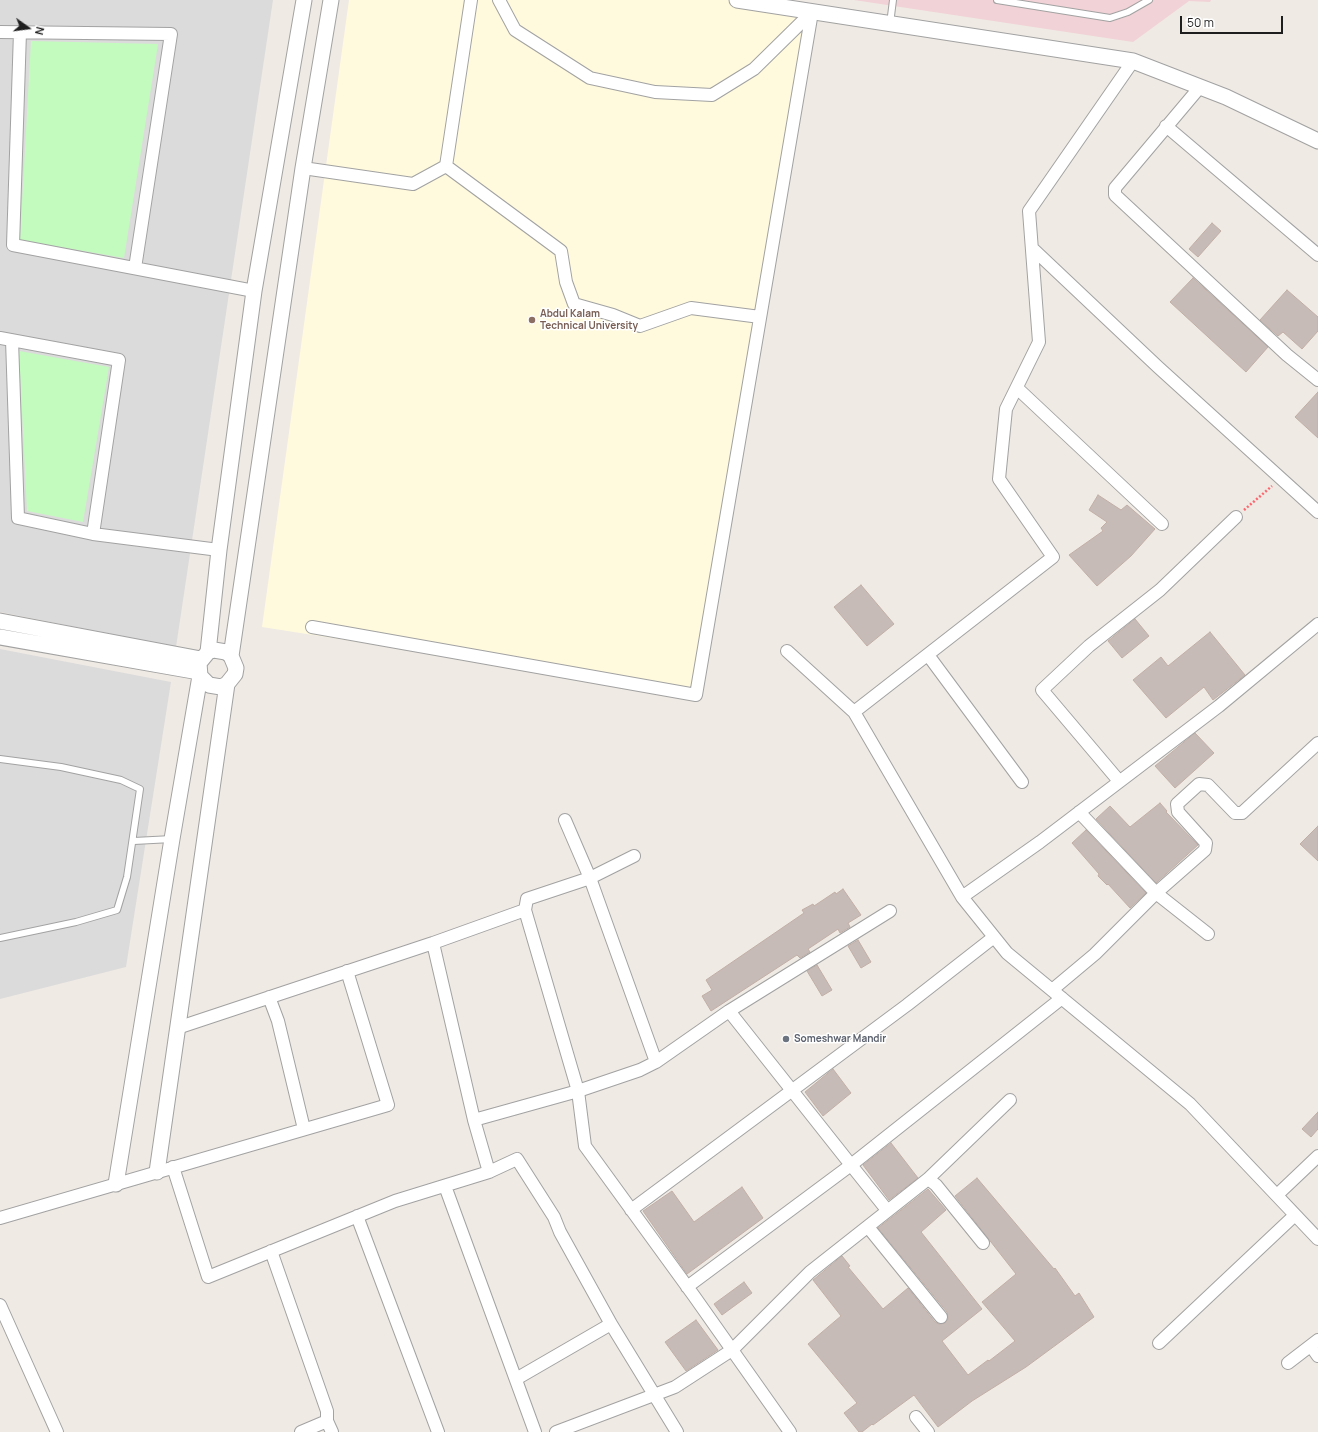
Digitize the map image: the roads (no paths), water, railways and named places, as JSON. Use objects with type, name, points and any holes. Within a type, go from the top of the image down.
[{"type":"street","points":[[116,1184],[202,665],[254,291],[304,0]]},
{"type":"street","points":[[231,656],[303,168],[330,0]]},
{"type":"street","points":[[446,166],[471,0]]},
{"type":"street","points":[[499,0],[515,30],[590,78],[655,92],[712,95],[754,69],[812,12]]},
{"type":"street","points":[[737,0],[1133,61],[1226,97],[1318,141]]},
{"type":"street","points":[[312,627],[696,695],[812,12]]},
{"type":"street","points":[[0,32],[171,34],[135,268]]},
{"type":"street","points":[[20,32],[13,245],[254,291]]},
{"type":"street","points":[[854,712],[1053,557],[999,478],[1006,409],[1038,342],[1029,211],[1133,61]]},
{"type":"street","points":[[1200,87],[1115,188],[1115,195],[1287,355],[1318,380]]},
{"type":"street","points":[[1166,126],[1318,255]]},
{"type":"street","points":[[303,168],[413,184],[446,166]]},
{"type":"street","points":[[446,166],[561,251],[566,282],[574,304],[613,315],[640,326],[691,308],[760,317]]},
{"type":"street","points":[[1032,248],[1280,479],[1318,512]]},
{"type":"street","points":[[92,534],[119,360],[6,339],[18,518],[92,534],[219,550]]},
{"type":"street","points":[[1017,388],[1162,524]]},
{"type":"street","points":[[1119,781],[1042,690],[1089,646],[1160,590],[1236,517]]},
{"type":"street","points":[[0,621],[202,665]]},
{"type":"street","points":[[962,897],[1079,812],[1316,630]]},
{"type":"street","points":[[0,637],[202,665],[220,650],[231,656],[234,662],[235,674],[227,684],[221,687],[209,685],[202,665]]},
{"type":"street","points":[[787,651],[854,712],[962,897],[1007,953],[1190,1104],[1318,1239]]},
{"type":"street","points":[[928,655],[1022,782]]},
{"type":"street","points":[[157,1172],[227,684]]},
{"type":"street","points":[[1052,990],[1095,954],[1156,893],[1205,850],[1206,843],[1178,812],[1177,804],[1199,784],[1208,785],[1235,813],[1242,813],[1318,743]]},
{"type":"street","points":[[1079,812],[1156,893],[1208,934]]},
{"type":"street","points":[[565,820],[590,878],[656,1062]]},
{"type":"street","points":[[634,856],[590,878],[527,899],[525,910],[578,1091],[585,1146],[688,1287],[790,1432]]},
{"type":"street","points":[[177,1028],[433,943],[525,910]]},
{"type":"street","points":[[474,1120],[578,1091],[640,1070],[656,1062],[729,1011],[890,911]]},
{"type":"street","points":[[631,1210],[907,1005],[994,937]]},
{"type":"street","points":[[433,943],[474,1120],[489,1172]]},
{"type":"street","points":[[0,1218],[388,1104],[347,971]]},
{"type":"street","points":[[269,997],[278,1021],[304,1129]]},
{"type":"street","points":[[688,1287],[851,1165],[1062,998]]},
{"type":"street","points":[[729,1011],[887,1210]]},
{"type":"street","points":[[556,1432],[675,1387],[732,1350],[810,1272],[928,1179],[1010,1100]]},
{"type":"street","points":[[1277,1195],[1318,1156]]},
{"type":"street","points":[[173,1167],[208,1277],[395,1201],[489,1172],[517,1159],[554,1217],[560,1232],[612,1324],[677,1432]]},
{"type":"street","points":[[928,1179],[936,1185],[983,1243]]},
{"type":"street","points":[[445,1186],[535,1432]]},
{"type":"street","points":[[1159,1343],[1295,1215]]},
{"type":"street","points":[[357,1216],[438,1432]]},
{"type":"street","points":[[868,1227],[941,1317]]},
{"type":"street","points":[[271,1251],[328,1411],[330,1426],[301,1432]]},
{"type":"street","points":[[0,1305],[57,1432]]},
{"type":"street","points":[[516,1379],[612,1324]]},
{"type":"street","points":[[1288,1363],[1314,1343],[1318,1356]]},
{"type":"street","points":[[916,1418],[928,1432]]},
{"type":"lane","points":[[890,24],[893,0]]},
{"type":"lane","points":[[997,0],[1110,18],[1128,12],[1149,0]]},
{"type":"lane","points":[[0,759],[61,767],[121,780],[140,789],[134,841],[123,895],[117,910],[76,922],[0,938]]},
{"type":"lane","points":[[134,841],[172,839]]},
{"type":"place","name":"Abdul Kalam Technical University","points":[[532,320]]},
{"type":"place","name":"Someshwar Mandir","points":[[786,1039]]}]
